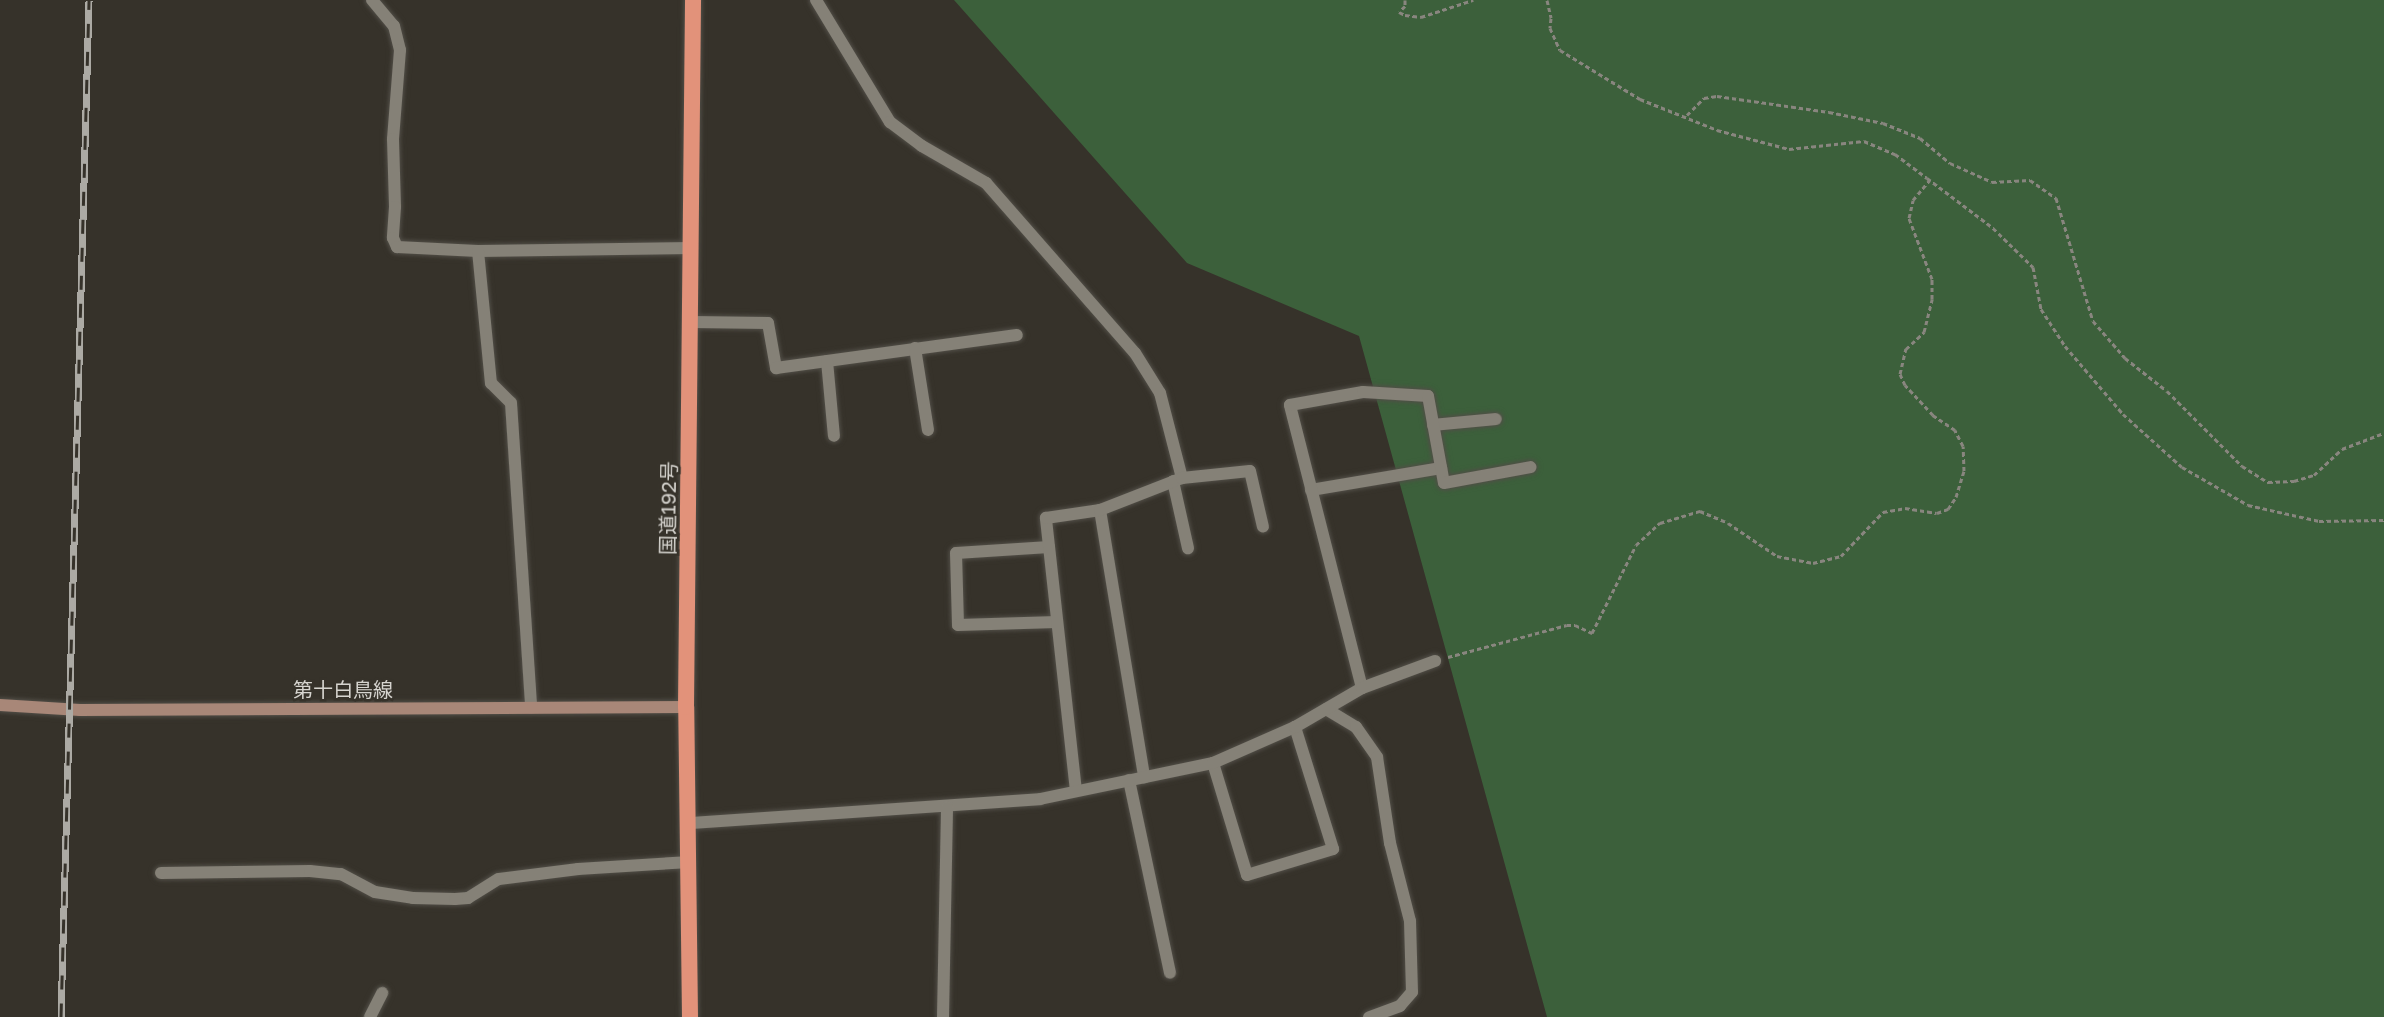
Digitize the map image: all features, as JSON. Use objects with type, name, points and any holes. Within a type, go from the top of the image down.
[{"type":"highway","name":"国道192号","points":[[690,1017],[690,823],[686,707],[692,322],[693,0]]},
{"type":"main road","name":"第十白鳥線","points":[[0,705],[80,710],[686,707]]},
{"type":"street","points":[[372,0],[394,26],[400,50],[393,139],[395,207],[393,238],[397,247],[478,251],[692,248]]},
{"type":"street","points":[[816,0],[890,122],[922,146],[986,183],[1135,353],[1160,393],[1178,479],[1188,548]]},
{"type":"street","points":[[478,251],[491,383],[511,403],[531,707]]},
{"type":"street","points":[[692,322],[768,323],[777,368],[1017,335]]},
{"type":"street","points":[[915,348],[928,430]]},
{"type":"street","points":[[827,361],[834,436]]},
{"type":"street","points":[[1362,688],[1290,405],[1363,392],[1428,396],[1444,483],[1531,467]]},
{"type":"street","points":[[1433,425],[1496,418]]},
{"type":"street","points":[[1311,490],[1442,468]]},
{"type":"street","points":[[1076,791],[1046,518],[1100,510],[1178,479],[1250,471],[1263,527]]},
{"type":"street","points":[[1100,510],[1144,777]]},
{"type":"street","points":[[1049,547],[956,553],[958,625],[1057,622]]},
{"type":"street","points":[[690,823],[1040,799],[1213,763],[1295,727],[1362,688],[1435,661]]},
{"type":"street","points":[[1326,709],[1356,727],[1377,757],[1390,843],[1410,921],[1412,992],[1400,1006],[1369,1017]]},
{"type":"street","points":[[1213,763],[1247,875],[1333,849],[1295,727]]},
{"type":"street","points":[[1129,780],[1170,974]]},
{"type":"street","points":[[943,1017],[947,807]]},
{"type":"street","points":[[161,873],[310,871],[341,874],[375,892],[413,898],[455,899],[468,898],[499,879],[578,869],[690,862]]},
{"type":"street","points":[[370,1017],[382,993]]},
{"type":"path","points":[[1405,0],[1405,6],[1399,12],[1421,17],[1473,0]]},
{"type":"path","points":[[1548,0],[1550,28],[1560,50],[1641,99],[1717,130],[1789,149],[1864,141],[1895,154],[1993,228],[2033,267],[2042,309],[2065,346],[2123,414],[2182,466],[2248,505],[2319,521],[2384,520]]},
{"type":"path","points":[[1687,116],[1704,98],[1717,96],[1829,112],[1882,123],[1920,138],[1950,163],[1992,182],[2030,180],[2056,198],[2093,321],[2125,358],[2167,391],[2242,466],[2268,482],[2294,482],[2314,475],[2342,449],[2384,433]]},
{"type":"path","points":[[1435,661],[1567,625],[1575,625],[1592,633],[1636,546],[1660,523],[1700,511],[1728,523],[1777,556],[1813,563],[1841,556],[1883,512],[1905,508],[1937,513],[1948,509],[1956,497],[1964,471],[1963,446],[1955,430],[1933,415],[1905,386],[1900,374],[1906,349],[1924,332],[1932,299],[1932,279],[1909,218],[1912,200],[1930,180]]},
{"type":"green space","points":[[954,0],[2384,0],[2384,1017],[1547,1017],[1359,336],[1187,263]]},
{"type":"railway","points":[[61,1017],[89,0]]}]
